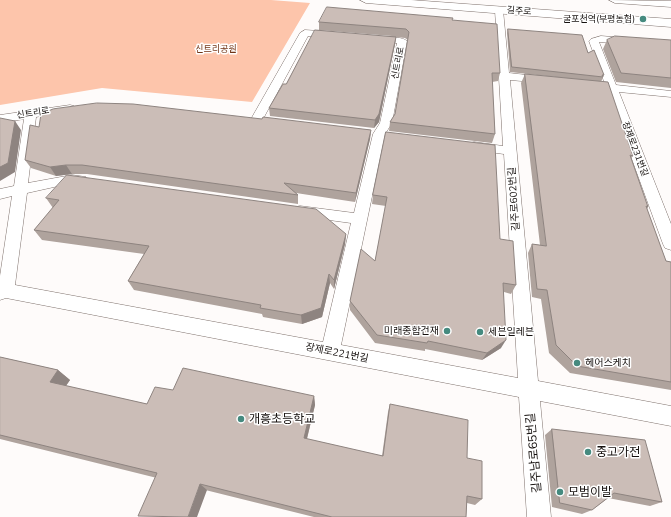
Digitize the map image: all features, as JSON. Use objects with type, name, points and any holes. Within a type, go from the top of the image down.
[{"type":"main road","name":"길주로","points":[[366,0],[671,23]]},
{"type":"main road","name":"길주로","points":[[473,0],[671,14]]},
{"type":"main road","points":[[614,0],[671,4]]},
{"type":"lane","name":"길주로602번길","points":[[500,10],[529,389]]},
{"type":"lane","points":[[257,119],[305,33],[342,36]]},
{"type":"lane","name":"신트리로","points":[[330,352],[379,134],[386,123],[402,41],[365,38]]},
{"type":"lane","name":"장제로231번길","points":[[665,211],[612,88],[594,41],[601,39],[671,45]]},
{"type":"lane","points":[[504,76],[558,82]]},
{"type":"lane","points":[[597,86],[671,94]]},
{"type":"lane","name":"신트리로","points":[[0,119],[31,113],[85,106]]},
{"type":"lane","points":[[1,291],[7,285],[31,113]]},
{"type":"lane","points":[[242,117],[273,121]]},
{"type":"lane","points":[[364,132],[394,136]]},
{"type":"lane","points":[[464,145],[510,150]]},
{"type":"lane","points":[[0,194],[72,180],[94,181]]},
{"type":"lane","points":[[289,209],[360,219]]},
{"type":"lane","points":[[665,211],[671,244]]},
{"type":"lane","name":"장제로221번길","points":[[1,291],[671,416]]},
{"type":"lane","name":"길주남로65번길","points":[[529,389],[539,517]]},
{"type":"green space","name":"신트리공원","points":[[0,0],[271,0],[310,3],[252,102],[102,88],[0,105]]},
{"type":"building","points":[[327,7],[453,18],[452,20],[497,24],[500,73],[492,73],[495,134],[390,122],[395,114],[409,32],[406,29],[319,22]]},
{"type":"building","points":[[508,29],[582,35],[588,53],[594,50],[604,75],[602,75],[603,77],[512,67]]},
{"type":"building","points":[[315,30],[396,37],[379,114],[375,120],[269,108],[283,84],[286,84]]},
{"type":"building","points":[[615,36],[671,40],[671,78],[621,73],[607,40]]},
{"type":"building","points":[[525,74],[608,82],[633,156],[630,155],[648,207],[646,206],[666,261],[671,262],[671,382],[577,366],[556,345],[547,290],[537,289],[532,244],[546,246]]},
{"type":"building","points":[[97,103],[133,104],[371,130],[356,193],[284,183],[298,195],[82,165],[50,167],[25,160],[30,125],[39,127],[41,114],[53,109]]},
{"type":"building","points":[[0,118],[15,121],[8,163],[0,167]]},
{"type":"building","points":[[386,132],[495,145],[500,239],[513,241],[516,285],[503,283],[506,340],[487,353],[428,341],[427,343],[377,335],[350,301],[361,249],[375,261],[387,197],[373,195]]},
{"type":"building","points":[[67,175],[316,209],[346,234],[334,280],[329,274],[321,308],[301,315],[260,308],[261,305],[128,281],[149,246],[34,230],[59,200],[46,198]]},
{"type":"building","points":[[0,357],[58,370],[50,382],[147,404],[155,387],[173,390],[183,368],[314,396],[304,438],[383,456],[390,404],[468,420],[467,458],[482,461],[482,499],[467,496],[466,517],[332,517],[200,484],[188,517],[138,516],[157,473],[0,435]]},
{"type":"building","points":[[552,429],[645,440],[662,502],[614,493],[592,510],[560,503]]},
{"type":"place","name":"굴포천역(부평농협)","points":[[643,19]]},
{"type":"place","name":"미래종합건재","points":[[447,331]]},
{"type":"place","name":"세븐일레븐","points":[[480,332]]},
{"type":"place","name":"헤어스케치","points":[[577,363]]},
{"type":"place","name":"개흥초등학교","points":[[241,419]]},
{"type":"place","name":"중고가전","points":[[588,452]]},
{"type":"place","name":"모범이발","points":[[560,492]]}]
